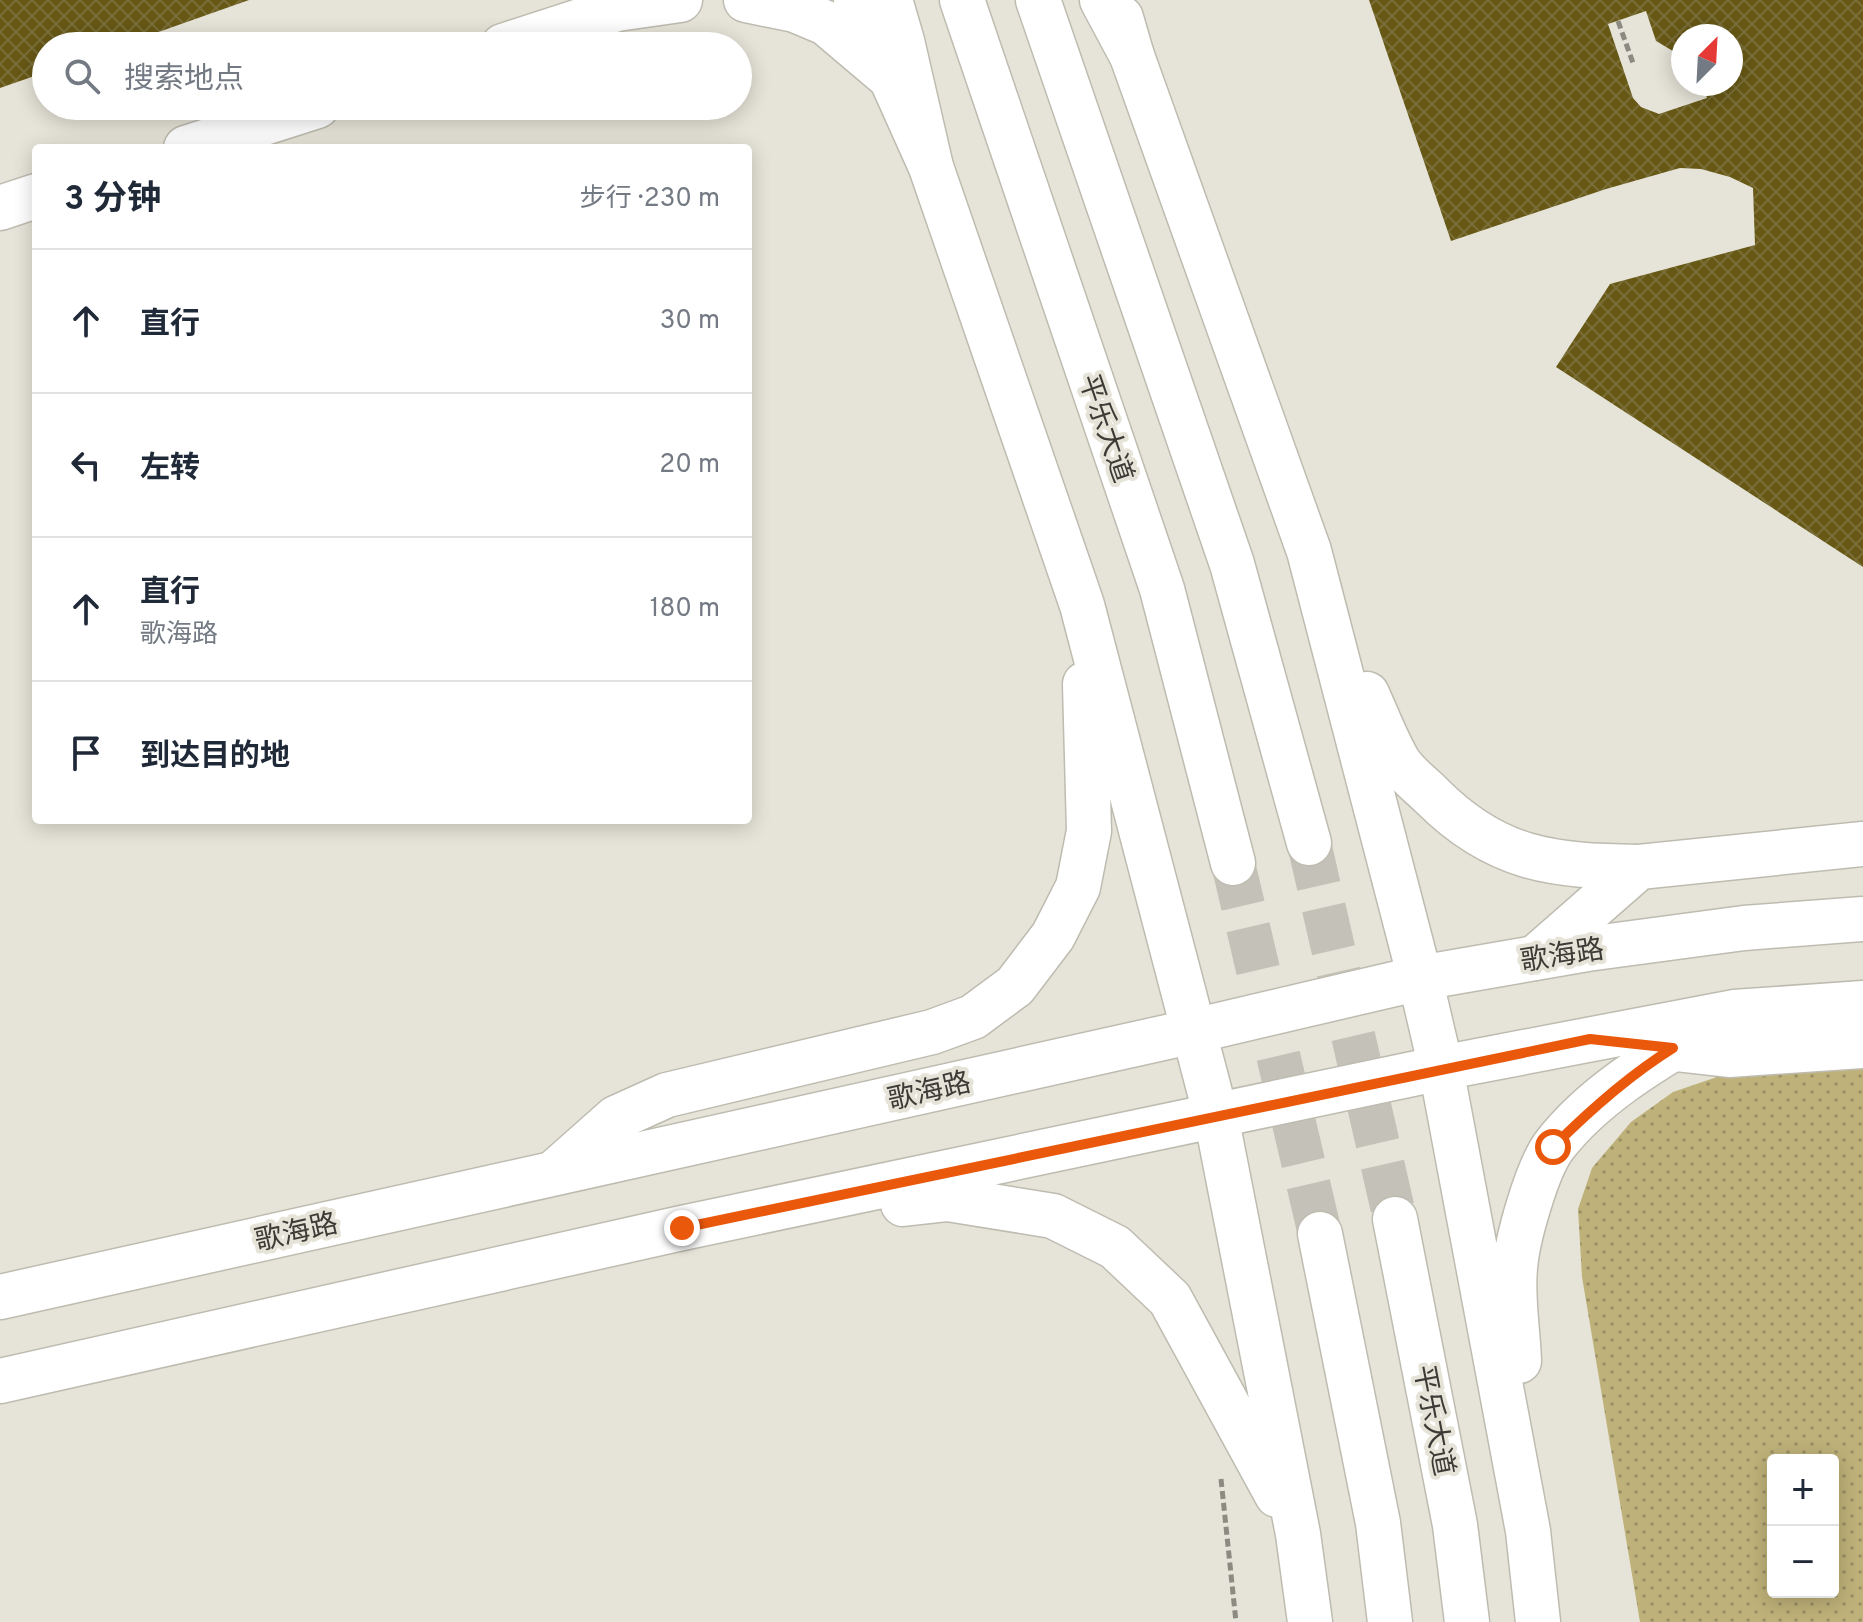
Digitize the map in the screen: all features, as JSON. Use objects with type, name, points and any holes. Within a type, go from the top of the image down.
[{"type":"main road","points":[[544,32],[624,5],[680,0]]},
{"type":"main road","points":[[746,0],[795,10],[826,23],[891,78]]},
{"type":"main road","points":[[856,0],[931,167],[1082,605],[1216,1116],[1298,1534],[1310,1622]]},
{"type":"main road","points":[[890,0],[931,167]]},
{"type":"main road","name":"平乐大道","points":[[962,0],[1162,589],[1233,863]]},
{"type":"main road","points":[[1038,0],[1232,564],[1309,843]]},
{"type":"main road","points":[[1102,0],[1132,56]]},
{"type":"main road","points":[[1116,0],[1132,56],[1309,551],[1441,1068],[1528,1531]]},
{"type":"main road","points":[[198,144],[273,120]]},
{"type":"main road","points":[[0,208],[32,197]]},
{"type":"main road","points":[[1319,590],[1399,763],[1447,811],[1486,841],[1533,858],[1575,866],[1639,867],[1863,844]]},
{"type":"main road","points":[[554,1173],[616,1118],[667,1095],[932,1032],[973,1017],[1015,986],[1053,936],[1078,887],[1089,831],[1082,605]]},
{"type":"main road","points":[[1535,958],[1639,867]]},
{"type":"main road","name":"歌海路","points":[[0,1297],[1420,978],[1744,928],[1863,919]]},
{"type":"main road","points":[[0,1381],[682,1228],[1441,1068],[1734,1012],[1863,1003]]},
{"type":"main road","points":[[1538,1622],[1528,1531],[1515,1269],[1527,1207],[1553,1147],[1595,1105],[1647,1065],[1734,1012]]},
{"type":"main road","points":[[1590,1039],[1729,1055],[1863,1046]]},
{"type":"main road","points":[[682,1228],[948,1199],[1053,1216],[1115,1247],[1170,1299],[1298,1534]]},
{"type":"main road","name":"平乐大道","points":[[1395,1219],[1455,1525],[1467,1622]]},
{"type":"main road","points":[[1320,1234],[1378,1523],[1390,1622]]},
{"type":"path","points":[[1618,21],[1633,63]]},
{"type":"path","points":[[1220,1465],[1236,1622]]},
{"type":"shaded area","points":[[1863,1064],[1863,1622],[1640,1622],[1582,1277],[1578,1209],[1592,1168],[1631,1122],[1673,1092],[1717,1077]]},
{"type":"building","points":[[0,0],[249,0],[159,32],[32,32],[32,77],[0,88]]},
{"type":"building","points":[[1369,0],[1863,0],[1863,567],[1556,367],[1610,284],[1755,245],[1753,188],[1730,177],[1701,169],[1680,168],[1606,189],[1451,241]]},
{"type":"tunnel","points":[[1309,843],[1395,1219]]},
{"type":"tunnel","points":[[1233,863],[1320,1234]]},
{"type":"route","points":[[682,1228],[1590,1039],[1673,1048],[1595,1105],[1553,1147]]}]
